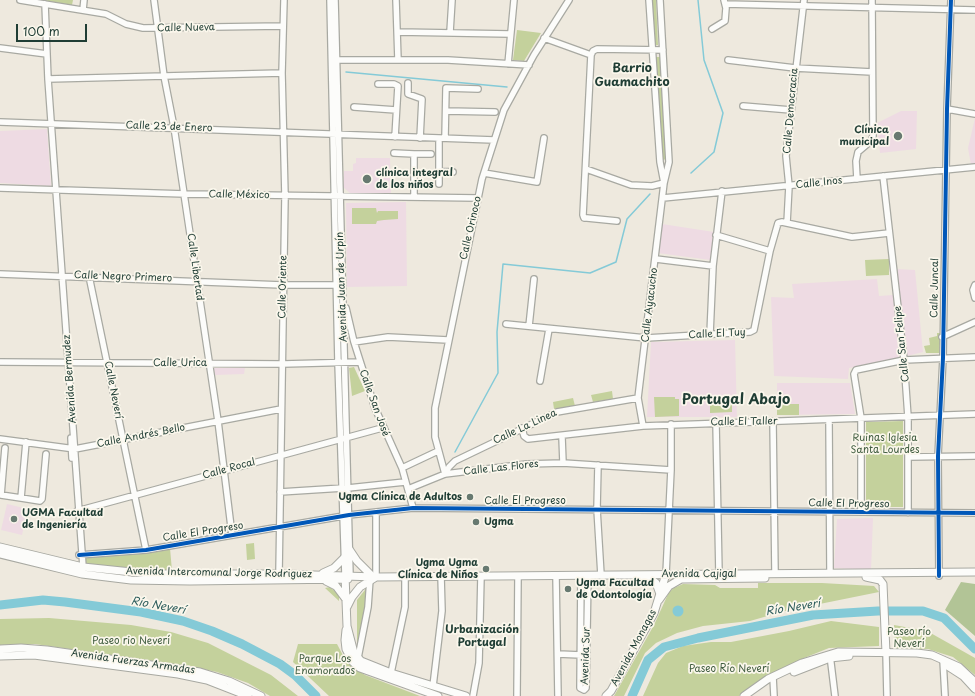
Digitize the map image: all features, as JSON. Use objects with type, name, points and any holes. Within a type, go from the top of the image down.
[{"type":"main road","name":"Avenida Intercomunal Jorge Rodriguez","points":[[0,547],[81,567],[151,574],[279,574],[319,577]]},
{"type":"main road","points":[[346,605],[356,592],[373,577],[357,561],[350,549]]},
{"type":"main road","name":"Avenida Intercomunal Jorge Rodriguez","points":[[0,554],[82,574],[131,580],[190,581],[347,576]]},
{"type":"main road","points":[[345,557],[334,568],[319,577],[336,586],[346,605]]},
{"type":"main road","name":"Avenida Cajigal","points":[[660,597],[669,586],[681,580],[866,577],[975,572]]},
{"type":"main road","name":"Avenida Cajigal","points":[[347,576],[556,576],[775,573],[975,575]]},
{"type":"main road","name":"Avenida Monagas","points":[[606,696],[611,691],[648,625],[660,597],[666,574]]},
{"type":"main road","points":[[612,575],[654,580],[658,586],[660,597]]},
{"type":"main road","points":[[347,576],[347,626],[350,640],[358,658],[368,665],[466,696]]},
{"type":"main road","points":[[866,577],[882,581],[886,655]]},
{"type":"main road","points":[[347,626],[344,640],[346,649],[353,662],[360,668],[438,696]]},
{"type":"main road","name":"Avenida Fuerzas Armadas","points":[[0,649],[21,648],[47,650],[200,672],[238,684],[261,696]]},
{"type":"main road","name":"Avenida Fuerzas Armadas","points":[[0,656],[34,655],[178,674],[208,680],[248,696]]},
{"type":"main road","points":[[744,696],[773,679],[830,656],[886,655],[943,661],[966,671],[975,682]]},
{"type":"main road","points":[[943,661],[963,676],[975,690]]},
{"type":"main road","points":[[750,696],[773,679]]},
{"type":"street","name":"Calle Nueva","points":[[20,0],[106,14],[126,24],[158,29],[283,26]]},
{"type":"street","points":[[83,10],[84,0]]},
{"type":"street","name":"Calle Libertad","points":[[154,0],[164,76],[185,194],[196,280],[218,421],[232,535]]},
{"type":"street","name":"Calle Oriente","points":[[279,574],[283,364],[282,285],[285,196],[282,73],[284,0]]},
{"type":"street","name":"Avenida Juan de Urpín","points":[[330,0],[334,60]]},
{"type":"street","name":"Avenida Juan de Urpín","points":[[334,0],[335,135],[341,363],[345,488],[350,549],[347,576]]},
{"type":"street","points":[[396,0],[398,60]]},
{"type":"street","points":[[450,32],[452,0]]},
{"type":"street","points":[[508,64],[514,0]]},
{"type":"street","name":"Calle Orinoco","points":[[445,474],[438,451],[435,408],[484,173],[504,110],[528,65],[569,0]]},
{"type":"street","points":[[649,0],[660,162],[664,183]]},
{"type":"street","points":[[660,0],[669,162],[664,183]]},
{"type":"street","points":[[857,179],[856,161],[858,152],[871,141],[873,136],[872,0]]},
{"type":"street","name":"Calle Juncal","points":[[939,574],[938,456],[943,358],[942,337],[947,110],[951,0]]},
{"type":"street","points":[[712,29],[725,22],[725,2],[803,2],[872,8],[975,10]]},
{"type":"street","name":"Calle Democracia","points":[[787,223],[789,186],[786,156],[803,2]]},
{"type":"street","name":"Avenida Bermudez","points":[[45,4],[48,79],[81,567]]},
{"type":"street","points":[[398,32],[510,34]]},
{"type":"street","points":[[544,38],[591,56]]},
{"type":"street","points":[[0,48],[47,54]]},
{"type":"street","points":[[617,221],[584,218],[591,56],[594,51],[598,49],[663,50]]},
{"type":"street","points":[[334,60],[398,60],[528,65]]},
{"type":"street","points":[[728,60],[795,68],[872,72]]},
{"type":"street","points":[[48,79],[282,73]]},
{"type":"street","points":[[408,83],[408,94],[422,99],[420,138]]},
{"type":"street","points":[[378,84],[394,84],[398,86],[395,137]]},
{"type":"street","points":[[445,138],[446,88],[478,89]]},
{"type":"street","points":[[743,106],[791,110]]},
{"type":"street","points":[[354,107],[396,110]]},
{"type":"street","points":[[947,110],[975,114]]},
{"type":"street","points":[[446,111],[495,112]]},
{"type":"street","name":"Calle 23 de Enero","points":[[0,122],[174,127],[335,135]]},
{"type":"street","points":[[335,135],[494,140]]},
{"type":"street","points":[[484,173],[538,182],[544,138]]},
{"type":"street","points":[[439,142],[439,184]]},
{"type":"street","points":[[394,153],[431,154]]},
{"type":"street","points":[[414,154],[414,197]]},
{"type":"street","name":"Calle Inos","points":[[663,198],[975,167]]},
{"type":"street","points":[[586,169],[631,185],[652,186],[664,183]]},
{"type":"street","points":[[439,171],[452,172]]},
{"type":"street","name":"Calle San Felipe","points":[[883,176],[904,360],[908,417],[908,513]]},
{"type":"street","name":"Calle Ayacucho","points":[[642,426],[638,398],[664,183]]},
{"type":"street","name":"Calle México","points":[[0,188],[185,194],[478,198]]},
{"type":"street","points":[[710,334],[713,266],[722,191]]},
{"type":"street","name":"Calle El Tuy","points":[[506,324],[646,338],[750,332],[754,330],[776,227],[778,223],[787,223]]},
{"type":"street","points":[[787,223],[852,237],[889,233]]},
{"type":"street","points":[[716,235],[770,251]]},
{"type":"street","points":[[656,259],[713,266]]},
{"type":"street","name":"Calle Negro Primero","points":[[0,274],[196,280],[282,285],[340,285]]},
{"type":"street","name":"Calle Neverí","points":[[89,276],[146,550]]},
{"type":"street","points":[[530,326],[534,279]]},
{"type":"street","name":"Avenida Juan de Urpín","points":[[340,285],[343,295],[341,363]]},
{"type":"street","points":[[975,285],[972,290],[975,298]]},
{"type":"street","name":"Calle San José","points":[[343,295],[360,362],[382,428],[402,468],[413,508]]},
{"type":"street","points":[[942,337],[975,322]]},
{"type":"street","points":[[540,381],[549,329]]},
{"type":"street","points":[[354,342],[388,337],[448,340]]},
{"type":"street","points":[[861,511],[860,418],[854,374],[856,370],[904,360],[975,357]]},
{"type":"street","name":"Calle Urica","points":[[0,362],[209,362],[283,364],[360,362]]},
{"type":"street","name":"Calle La Linea","points":[[445,474],[455,461],[557,412],[638,398]]},
{"type":"street","name":"Calle Andrés Bello","points":[[0,438],[73,449],[281,409]]},
{"type":"street","name":"Calle El Taller","points":[[522,428],[524,436],[528,439],[671,424],[773,422],[975,414]]},
{"type":"street","points":[[829,420],[830,573]]},
{"type":"street","points":[[773,422],[775,573]]},
{"type":"street","points":[[716,423],[719,574]]},
{"type":"street","points":[[666,574],[671,470],[671,424]]},
{"type":"street","name":"Calle Rocal","points":[[78,511],[223,470],[281,456],[382,428]]},
{"type":"street","points":[[562,436],[563,463]]},
{"type":"street","points":[[21,498],[26,442]]},
{"type":"street","points":[[4,448],[1,495],[40,501],[42,499],[46,454]]},
{"type":"street","points":[[402,468],[438,451]]},
{"type":"street","points":[[909,457],[975,456]]},
{"type":"street","name":"Calle Las Flores","points":[[408,489],[445,474],[527,464],[563,463],[671,470]]},
{"type":"street","points":[[598,465],[597,509],[601,575]]},
{"type":"street","points":[[280,492],[405,482]]},
{"type":"street","name":"Calle El Progreso","points":[[80,555],[146,550],[347,516],[413,508],[669,509],[718,511],[975,513]]},
{"type":"street","points":[[358,658],[373,577],[376,512]]},
{"type":"street","name":"Avenida Juan de Urpín","points":[[347,516],[345,557],[347,576]]},
{"type":"street","name":"Avenida Sur","points":[[584,575],[586,688],[584,690],[580,688],[584,575]]},
{"type":"street","points":[[391,673],[405,608],[405,576]]},
{"type":"street","points":[[433,686],[442,610],[442,576]]},
{"type":"street","points":[[473,696],[479,663],[481,576]]},
{"type":"street","points":[[518,576],[518,696]]},
{"type":"street","points":[[556,576],[558,696]]},
{"type":"street","points":[[558,654],[581,655]]},
{"type":"street","points":[[886,655],[887,696]]},
{"type":"street","points":[[830,656],[835,696]]},
{"type":"street","points":[[943,661],[945,696]]},
{"type":"street","points":[[773,679],[774,696]]},
{"type":"shaded area","name":"Clínica municipal","points":[[901,111],[917,111],[916,149],[880,153],[877,123]]},
{"type":"shaded area","points":[[975,118],[975,164],[971,165],[968,148]]},
{"type":"shaded area","points":[[47,129],[51,186],[0,183],[0,131]]},
{"type":"shaded area","name":"clínica integral de los niños","points":[[356,158],[390,158],[391,194],[350,193],[343,187],[344,171],[353,171],[353,164],[356,163]]},
{"type":"shaded area","points":[[406,202],[407,286],[347,287],[346,203]]},
{"type":"shaded area","points":[[662,224],[714,232],[710,260],[658,253]]},
{"type":"shaded area","points":[[897,269],[915,270],[923,352],[907,356]]},
{"type":"shaded area","points":[[877,279],[879,296],[893,295],[899,359],[849,368],[848,379],[774,376],[771,297],[794,298],[792,284]]},
{"type":"shaded area","points":[[735,340],[737,417],[647,417],[651,342]]},
{"type":"shaded area","points":[[214,368],[245,368],[244,374],[215,375]]},
{"type":"shaded area","points":[[777,383],[850,383],[855,414],[777,415]]},
{"type":"shaded area","name":"UGMA Facultad de Ingeniería","points":[[7,504],[28,509],[22,535],[1,530]]},
{"type":"shaded area","points":[[873,518],[871,570],[834,568],[837,519]]},
{"type":"green space","points":[[42,0],[73,0],[72,5]]},
{"type":"green space","points":[[651,0],[656,0],[658,45],[654,45]]},
{"type":"green space","points":[[517,30],[541,33],[524,61],[513,60]]},
{"type":"green space","points":[[656,57],[661,57],[667,159],[662,160]]},
{"type":"green space","points":[[352,208],[376,208],[377,213],[378,211],[398,211],[398,219],[377,221],[376,224],[352,224]]},
{"type":"green space","points":[[889,259],[889,275],[866,276],[865,260]]},
{"type":"green space","points":[[937,333],[941,333],[939,353],[926,353],[924,346],[930,345],[929,338],[937,336]]},
{"type":"green space","points":[[354,367],[365,391],[352,396],[349,368]]},
{"type":"green space","points":[[612,391],[613,399],[593,402],[591,395]]},
{"type":"green space","points":[[654,397],[675,397],[675,399],[679,399],[679,416],[655,417]]},
{"type":"green space","points":[[573,398],[575,406],[554,409],[553,402]]},
{"type":"green space","points":[[732,401],[732,412],[710,413],[710,402]]},
{"type":"green space","points":[[777,404],[799,404],[799,415],[777,415]]},
{"type":"green space","name":"Ruinas Iglesia Santa Lourdes","points":[[903,421],[903,507],[866,507],[866,422]]},
{"type":"green space","points":[[254,543],[255,559],[247,560],[246,544]]},
{"type":"green space","points":[[170,548],[172,571],[150,571],[85,565],[84,558]]},
{"type":"green space","points":[[961,582],[975,584],[975,636],[945,610]]},
{"type":"green space","points":[[758,583],[822,583],[874,586],[879,592],[785,611],[750,621],[703,626],[677,633],[656,643],[645,653],[624,696],[614,696],[654,625],[669,592],[674,588],[683,584],[715,585],[720,588],[758,588]]},
{"type":"green space","points":[[368,586],[366,608],[357,651],[357,600]]},
{"type":"green space","points":[[330,587],[339,595],[339,601],[325,588]]},
{"type":"green space","name":"Paseo rio Neverí","points":[[49,618],[131,625],[171,632],[208,643],[271,675],[298,696],[270,696],[248,683],[217,672],[188,666],[35,644],[0,645],[0,619]]},
{"type":"green space","name":"Paseo Río Neverí","points":[[831,621],[879,627],[879,646],[829,648],[804,658],[755,683],[739,696],[643,696],[658,663],[666,653],[683,646],[711,642],[731,642]]},
{"type":"green space","name":"Paseo río Neverí","points":[[894,625],[927,631],[975,658],[975,675],[953,657],[928,649],[895,648]]},
{"type":"green space","name":"Parque Los Enamorados","points":[[298,644],[337,644],[347,663],[365,675],[420,696],[329,696],[293,662]]},
{"type":"water","points":[[678,605],[682,607],[684,611],[682,615],[678,617],[674,615],[672,611],[674,607]]},
{"type":"waterway","points":[[691,173],[714,152],[723,113],[704,60],[698,0]]},
{"type":"waterway","points":[[346,72],[507,87]]},
{"type":"waterway","points":[[455,452],[498,373],[497,332],[503,264],[590,273],[616,262],[627,219],[650,194]]},
{"type":"waterway","name":"Río Neverí","points":[[0,605],[43,600],[141,612],[183,621],[212,631],[242,644],[280,664],[295,675],[316,696]]},
{"type":"waterway","name":"Río Neverí","points":[[632,696],[648,660],[664,647],[698,638],[813,615],[878,611],[923,611],[944,618],[975,649]]},
{"type":"cycle path","points":[[939,576],[938,456],[943,358],[947,109],[951,0]]},
{"type":"cycle path","points":[[79,555],[146,550],[349,515],[413,508],[975,513]]},
{"type":"place","name":"Clínica municipal","points":[[898,136]]},
{"type":"place","name":"clínica integral de los niños","points":[[367,179]]},
{"type":"place","name":"Ugma Clínica de Adultos","points":[[470,497]]},
{"type":"place","name":"UGMA Facultad de Ingeniería","points":[[14,519]]},
{"type":"place","name":"Ugma","points":[[476,522]]},
{"type":"place","name":"Ugma Ugma Clínica de Niños","points":[[486,569]]},
{"type":"place","name":"Ugma Facultad de Odontología","points":[[568,589]]},
{"type":"district","name":"Barrio Guamachito","points":[[632,76]]},
{"type":"district","name":"Portugal Abajo","points":[[736,400]]},
{"type":"district","name":"Urbanización Portugal","points":[[482,636]]}]
